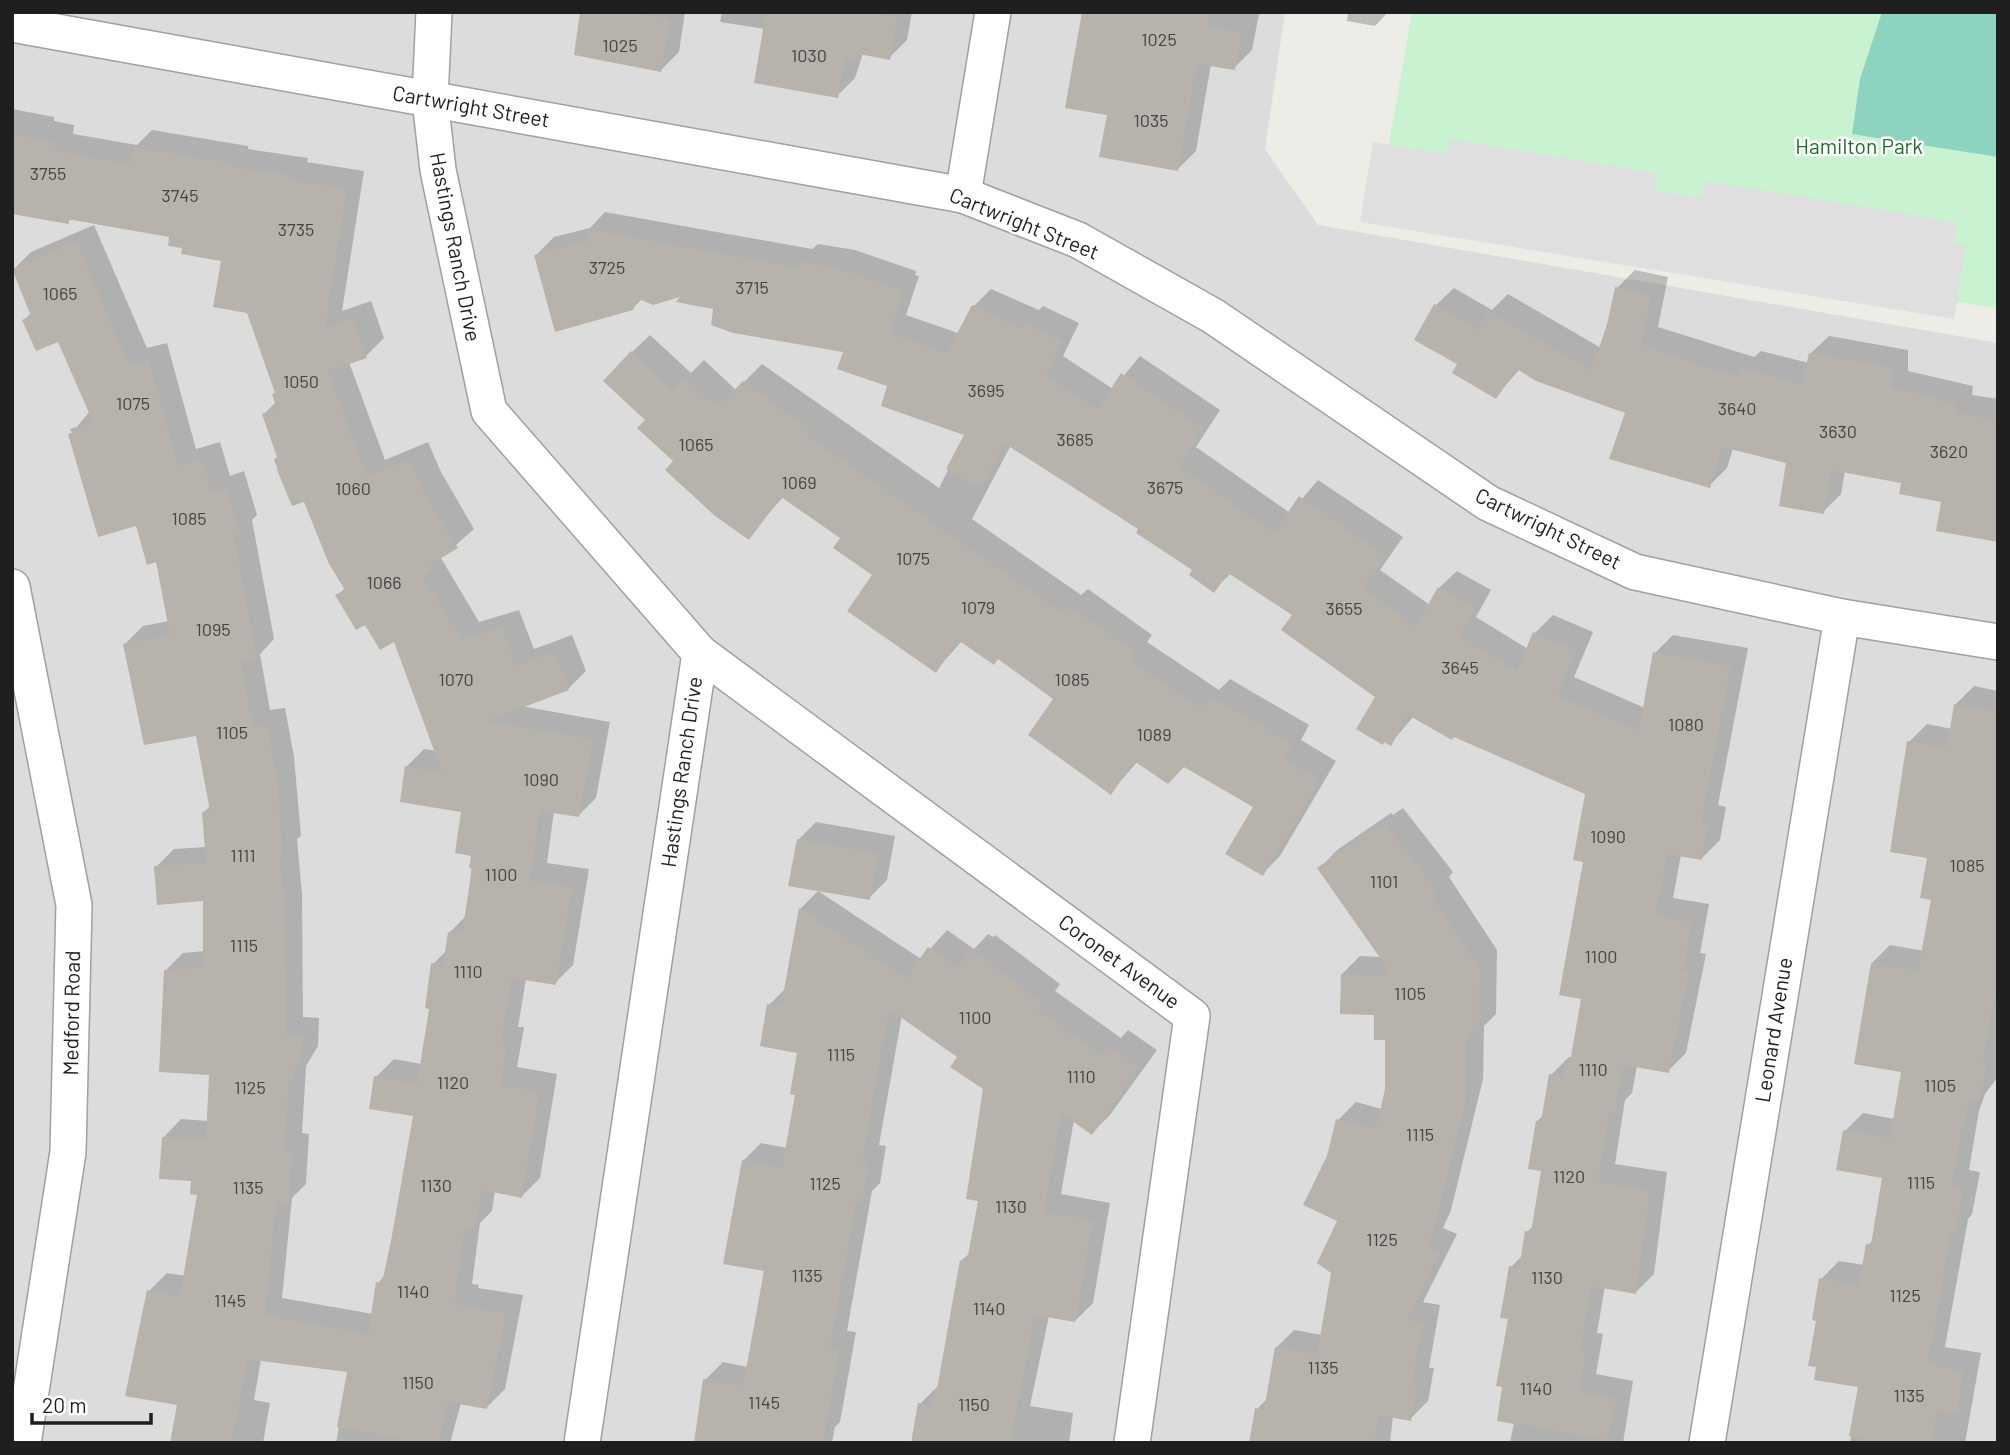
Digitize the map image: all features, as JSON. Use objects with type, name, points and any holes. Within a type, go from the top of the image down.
[{"type":"street","name":"Hastings Ranch Drive","points":[[434,12],[429,99],[438,170],[489,411],[700,653],[582,1443]]},
{"type":"street","points":[[963,195],[993,12]]},
{"type":"street","name":"Cartwright Street","points":[[12,24],[963,195],[1078,240],[1213,316],[1488,503],[1635,572],[1842,617],[1998,642]]},
{"type":"street","name":"Medford Road","points":[[12,587],[74,905],[68,1152],[23,1443]]},
{"type":"street","name":"Leonard Avenue","points":[[1707,1443],[1842,617]]},
{"type":"street","name":"Coronet Avenue","points":[[700,653],[1192,1016],[1132,1443]]},
{"type":"shaded area","points":[[12,12],[1285,12],[1265,149],[1318,225],[1998,343],[1998,1443],[12,1443]]},
{"type":"shaded area","points":[[1450,139],[1657,173],[1655,190],[1702,198],[1706,181],[1957,222],[1954,243],[1966,245],[1954,319],[1360,222],[1373,142],[1447,154]]},
{"type":"green space","name":"Hamilton Park","points":[[1412,12],[1998,12],[1998,309],[1379,203]]},
{"type":"green space","points":[[1882,12],[1998,12],[1998,157],[1852,134],[1860,79]]},
{"type":"building","points":[[580,12],[631,12],[670,19],[661,72],[574,55]]},
{"type":"building","points":[[766,12],[872,12],[897,17],[890,60],[859,54],[858,60],[845,58],[838,98],[754,83]]},
{"type":"building","points":[[1082,12],[1210,12],[1207,26],[1242,32],[1235,70],[1197,64],[1178,171],[1099,157],[1107,115],[1065,108]]},
{"type":"building","points":[[12,134],[57,142],[55,151],[130,164],[133,147],[231,163],[230,167],[291,175],[290,180],[347,189],[325,328],[353,318],[367,358],[328,371],[367,476],[410,459],[423,491],[458,548],[428,566],[431,571],[423,576],[461,639],[501,627],[516,666],[554,652],[569,690],[487,721],[593,739],[579,817],[540,811],[530,881],[572,887],[556,985],[512,978],[501,1044],[507,1045],[500,1085],[540,1092],[522,1198],[482,1190],[474,1231],[464,1229],[455,1301],[462,1302],[461,1305],[506,1313],[487,1409],[447,1402],[440,1443],[421,1443],[337,1427],[347,1372],[247,1359],[232,1443],[170,1443],[177,1405],[125,1396],[147,1290],[180,1296],[197,1195],[190,1194],[191,1181],[159,1179],[162,1137],[206,1139],[209,1075],[159,1072],[164,970],[203,968],[203,901],[157,905],[154,866],[206,863],[202,812],[210,811],[196,736],[144,745],[123,644],[170,635],[156,562],[147,565],[136,526],[98,537],[68,434],[72,433],[70,429],[93,422],[58,342],[36,351],[22,320],[31,316],[12,269],[76,241],[129,365],[149,360],[178,466],[202,459],[212,492],[226,488],[240,535],[234,536],[257,659],[241,662],[253,727],[267,724],[277,776],[283,855],[280,856],[285,914],[286,1035],[302,1036],[301,1065],[295,1065],[293,1081],[289,1081],[284,1151],[292,1151],[289,1204],[276,1203],[265,1315],[368,1334],[376,1282],[382,1283],[391,1241],[413,1116],[369,1109],[374,1076],[417,1084],[429,1009],[425,1008],[431,963],[443,965],[448,932],[462,934],[472,868],[469,868],[471,856],[455,853],[461,812],[400,802],[405,766],[442,772],[394,642],[380,650],[365,625],[356,630],[335,595],[345,590],[329,564],[304,502],[292,506],[277,470],[277,457],[262,414],[277,409],[272,394],[275,393],[247,313],[213,307],[221,261],[181,254],[182,248],[168,246],[169,237],[67,219],[69,224],[12,214]]},
{"type":"building","points":[[586,229],[797,267],[798,261],[836,268],[900,289],[898,292],[903,294],[889,333],[947,353],[972,305],[1021,328],[1024,323],[1062,341],[1046,375],[1098,409],[1121,373],[1203,428],[1179,466],[1274,533],[1299,496],[1386,556],[1363,588],[1416,626],[1438,587],[1475,609],[1459,636],[1517,671],[1533,632],[1576,650],[1557,696],[1639,730],[1653,652],[1731,666],[1701,823],[1709,824],[1702,860],[1667,854],[1656,915],[1692,922],[1683,971],[1689,972],[1669,1073],[1623,1065],[1615,1113],[1609,1112],[1598,1182],[1650,1190],[1636,1294],[1591,1286],[1580,1350],[1586,1351],[1579,1392],[1616,1398],[1608,1440],[1497,1421],[1502,1387],[1496,1386],[1508,1319],[1500,1318],[1509,1266],[1519,1268],[1525,1231],[1531,1232],[1541,1171],[1528,1169],[1536,1121],[1541,1122],[1549,1074],[1564,1077],[1566,1061],[1570,1062],[1581,999],[1559,995],[1583,862],[1573,860],[1585,794],[1454,737],[1452,740],[1408,715],[1391,746],[1384,742],[1383,745],[1356,729],[1375,697],[1281,630],[1292,615],[1228,573],[1214,593],[1189,575],[1192,570],[1136,533],[1138,529],[1004,443],[981,488],[946,469],[964,435],[881,406],[887,386],[837,369],[843,352],[733,333],[711,325],[713,309],[676,302],[680,297],[653,305],[639,299],[633,310],[555,332],[534,255],[589,240]]},
{"type":"building","points":[[1615,287],[1651,295],[1641,344],[1705,367],[1739,376],[1741,368],[1802,384],[1809,353],[1891,367],[1891,388],[1938,397],[1937,400],[1957,403],[1955,412],[1998,420],[1998,542],[1936,531],[1941,502],[1899,494],[1901,483],[1831,470],[1824,514],[1779,506],[1786,463],[1722,447],[1710,488],[1609,459],[1625,413],[1536,381],[1517,369],[1496,399],[1452,373],[1457,364],[1414,340],[1434,304],[1478,330],[1489,311],[1591,370],[1607,325]]},
{"type":"building","points":[[631,351],[672,390],[685,377],[718,407],[743,381],[811,430],[808,436],[1063,613],[1069,605],[1136,653],[1131,660],[1202,709],[1210,696],[1293,744],[1284,759],[1320,780],[1263,876],[1225,854],[1253,807],[1184,767],[1168,784],[1134,761],[1111,795],[1028,735],[1053,699],[998,659],[994,665],[958,640],[936,673],[847,611],[872,575],[833,548],[840,538],[781,497],[749,540],[715,516],[665,470],[673,461],[637,428],[645,420],[603,381]]},
{"type":"building","points":[[1954,704],[1998,711],[1998,976],[1983,1060],[1987,1061],[1980,1101],[1969,1099],[1965,1127],[1962,1127],[1952,1188],[1963,1190],[1955,1234],[1951,1233],[1928,1364],[1964,1371],[1957,1413],[1937,1410],[1932,1443],[1886,1443],[1849,1436],[1858,1387],[1814,1380],[1816,1367],[1808,1366],[1816,1321],[1812,1320],[1819,1278],[1859,1285],[1866,1244],[1871,1245],[1882,1178],[1836,1170],[1843,1130],[1890,1138],[1901,1072],[1854,1064],[1871,963],[1918,971],[1931,900],[1920,898],[1927,858],[1890,852],[1907,741],[1947,748]]},
{"type":"building","points":[[1385,824],[1437,891],[1431,895],[1480,969],[1479,1033],[1467,1033],[1466,1099],[1434,1230],[1426,1246],[1440,1252],[1407,1320],[1423,1323],[1412,1385],[1417,1386],[1411,1421],[1379,1415],[1374,1443],[1249,1443],[1255,1408],[1264,1410],[1275,1347],[1317,1354],[1331,1273],[1317,1263],[1337,1221],[1303,1205],[1327,1156],[1336,1119],[1376,1129],[1385,1089],[1385,1040],[1374,1040],[1374,1015],[1340,1014],[1341,974],[1392,975],[1317,868],[1372,829],[1374,832]]},
{"type":"building","points":[[797,839],[878,854],[870,900],[788,886]]},
{"type":"building","points":[[799,908],[906,978],[928,947],[957,967],[969,951],[974,954],[976,952],[1043,1003],[1038,1010],[1103,1056],[1109,1047],[1140,1068],[1092,1135],[1061,1113],[1044,1212],[1093,1220],[1075,1322],[1035,1315],[1010,1443],[911,1443],[918,1403],[932,1406],[960,1260],[967,1261],[978,1201],[966,1199],[983,1089],[950,1067],[957,1057],[889,1009],[862,1162],[869,1164],[862,1203],[856,1202],[830,1348],[839,1350],[823,1443],[694,1443],[703,1379],[743,1386],[764,1271],[723,1264],[742,1160],[782,1167],[795,1095],[790,1094],[797,1053],[760,1046],[767,1004],[781,1006]]}]
